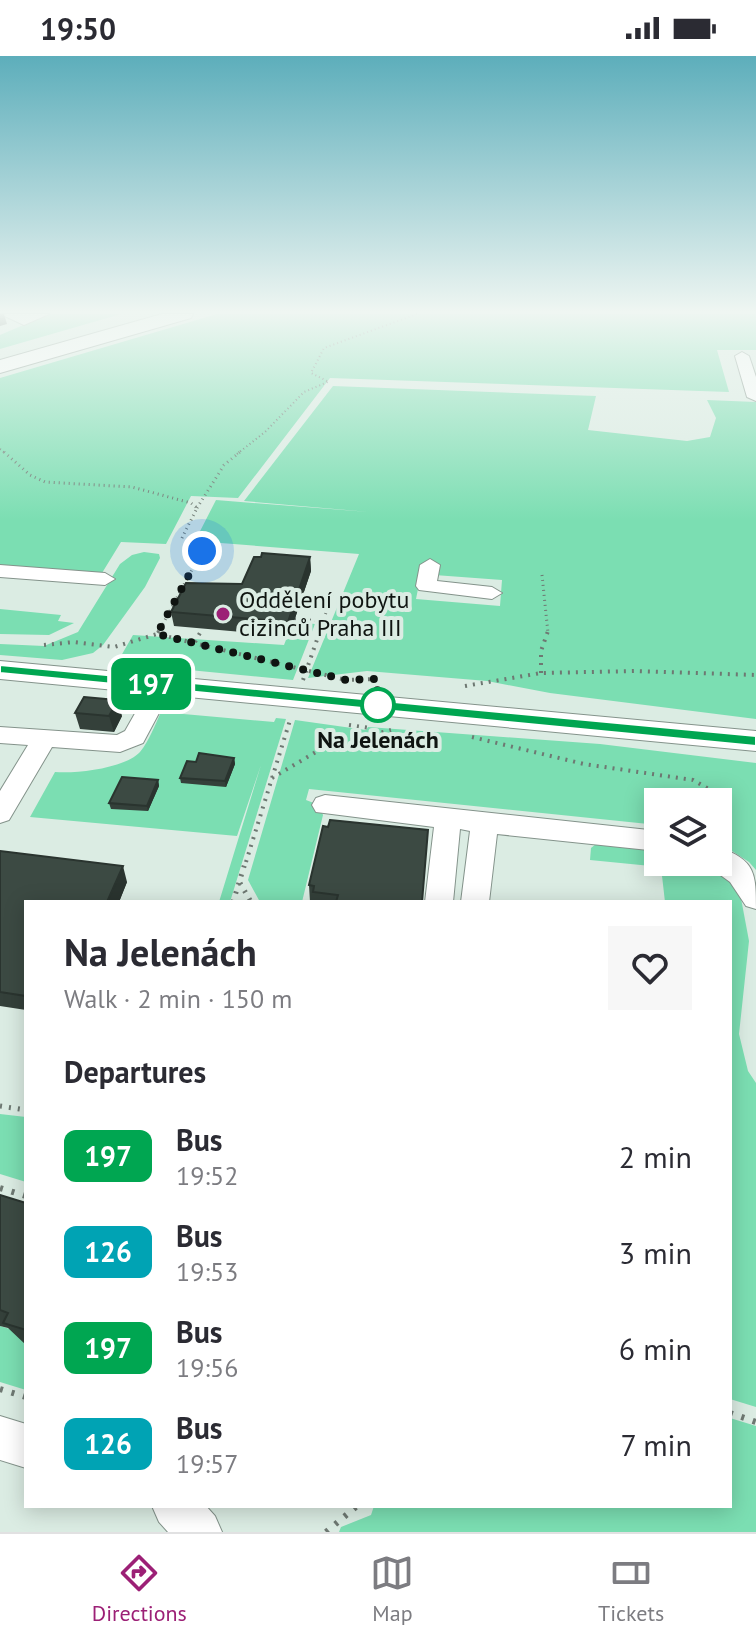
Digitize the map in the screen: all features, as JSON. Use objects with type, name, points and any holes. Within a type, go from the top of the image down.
[{"type":"main road","points":[[0,670],[756,741]]},
{"type":"street","points":[[430,565],[426,586],[492,593]]},
{"type":"street","points":[[0,571],[105,579]]},
{"type":"street","points":[[0,735],[120,744],[134,737],[162,685]]},
{"type":"street","points":[[0,813],[44,739]]},
{"type":"street","points":[[325,805],[644,839]]},
{"type":"street","points":[[439,900],[448,817]]},
{"type":"street","points":[[475,900],[485,822]]},
{"type":"street","points":[[0,1438],[24,1445]]},
{"type":"street","points":[[177,1508],[199,1532]]},
{"type":"path","points":[[181,540],[224,465],[265,432],[304,392],[326,383]]},
{"type":"path","points":[[0,449],[30,475],[45,482],[132,487],[185,500],[197,508]]},
{"type":"path","points":[[157,634],[202,551]]},
{"type":"path","points":[[541,673],[541,651],[548,636],[542,575]]},
{"type":"path","points":[[180,589],[195,590]]},
{"type":"path","points":[[333,592],[303,680],[377,679]]},
{"type":"path","points":[[168,612],[181,612]]},
{"type":"path","points":[[295,619],[323,621]]},
{"type":"path","points":[[195,642],[201,631]]},
{"type":"path","points":[[44,645],[74,642],[114,647],[157,634],[307,668],[346,680]]},
{"type":"path","points":[[465,686],[541,673],[636,671],[756,675]]},
{"type":"path","points":[[234,900],[291,717]]},
{"type":"path","points":[[271,779],[326,746],[391,730]]},
{"type":"path","points":[[472,737],[584,764],[693,780],[719,795],[726,836],[738,877]]},
{"type":"path","points":[[239,883],[250,900]]},
{"type":"path","points":[[0,1106],[24,1110]]},
{"type":"path","points":[[0,1188],[24,1195]]},
{"type":"path","points":[[0,1389],[24,1396]]},
{"type":"path","points":[[732,1414],[756,1422]]},
{"type":"path","points":[[326,1532],[355,1508]]},
{"type":"green space","points":[[0,383],[326,383],[238,498],[191,496],[166,544],[121,542],[102,573],[0,565]]},
{"type":"green space","points":[[469,383],[726,383],[729,392]]},
{"type":"green space","points":[[333,386],[596,396],[588,430],[687,441],[710,437],[716,418],[707,400],[756,402],[756,719],[550,693],[487,681],[367,671],[308,678],[359,554],[195,541],[216,500],[369,512],[244,501]],"holes":[[[421,574],[502,580],[500,606],[416,599]]]},
{"type":"green space","points":[[144,552],[159,554],[160,558],[145,587],[103,645],[93,653],[62,660],[0,655],[0,644],[44,646],[78,632],[120,564],[132,555]]},
{"type":"green space","points":[[0,609],[61,615],[58,621],[74,623],[49,635],[0,634]]},
{"type":"green space","points":[[293,622],[315,624],[293,680],[117,663],[133,635],[284,645]]},
{"type":"green space","points":[[161,712],[274,722],[276,718],[286,719],[231,900],[220,900],[261,765],[237,836],[30,817],[55,772],[100,769],[123,762],[133,758],[146,743]]},
{"type":"green space","points":[[295,720],[366,730],[368,727],[600,744],[756,763],[756,870],[732,851],[732,788],[644,788],[644,824],[309,789],[306,800],[319,805],[323,815],[302,900],[259,900],[248,880]]},
{"type":"green space","points":[[596,844],[644,847],[644,865],[590,860],[591,848]]},
{"type":"green space","points":[[662,876],[726,876],[740,893],[749,941],[739,1034],[748,1071],[756,1083],[756,1407],[732,1400],[732,900],[665,900]]},
{"type":"green space","points":[[0,1114],[24,1117],[24,1181],[0,1174]]},
{"type":"green space","points":[[0,1326],[24,1333],[24,1389],[0,1382]]},
{"type":"green space","points":[[732,1419],[756,1426],[756,1532],[339,1532],[341,1527],[371,1515],[373,1508],[732,1508]]},
{"type":"building","points":[[262,553],[310,557],[288,622],[171,612],[186,583],[242,584],[254,557],[261,557]]},
{"type":"building","points":[[84,697],[118,700],[109,716],[75,713]]},
{"type":"building","points":[[199,753],[234,758],[225,781],[180,778],[187,761],[196,762]]},
{"type":"building","points":[[122,777],[158,780],[147,806],[109,803]]},
{"type":"building","points":[[330,820],[428,830],[422,900],[337,900],[338,895],[313,892],[314,886],[309,885],[323,826],[328,827]]},
{"type":"building","points":[[0,851],[123,866],[108,900],[24,900],[24,996],[0,992]]},
{"type":"building","points":[[0,1195],[24,1202],[24,1329],[3,1323],[8,1313],[0,1310]]},
{"type":"bus line","name":"197","points":[[0,670],[756,741]]},
{"type":"place","name":"Oddělení pobytu cizinců Praha III","points":[[223,614]]},
{"type":"place","name":"Na Jelenách","points":[[378,705]]},
{"type":"route","points":[[202,551],[157,634],[307,668],[346,680],[377,679],[378,705]]}]
